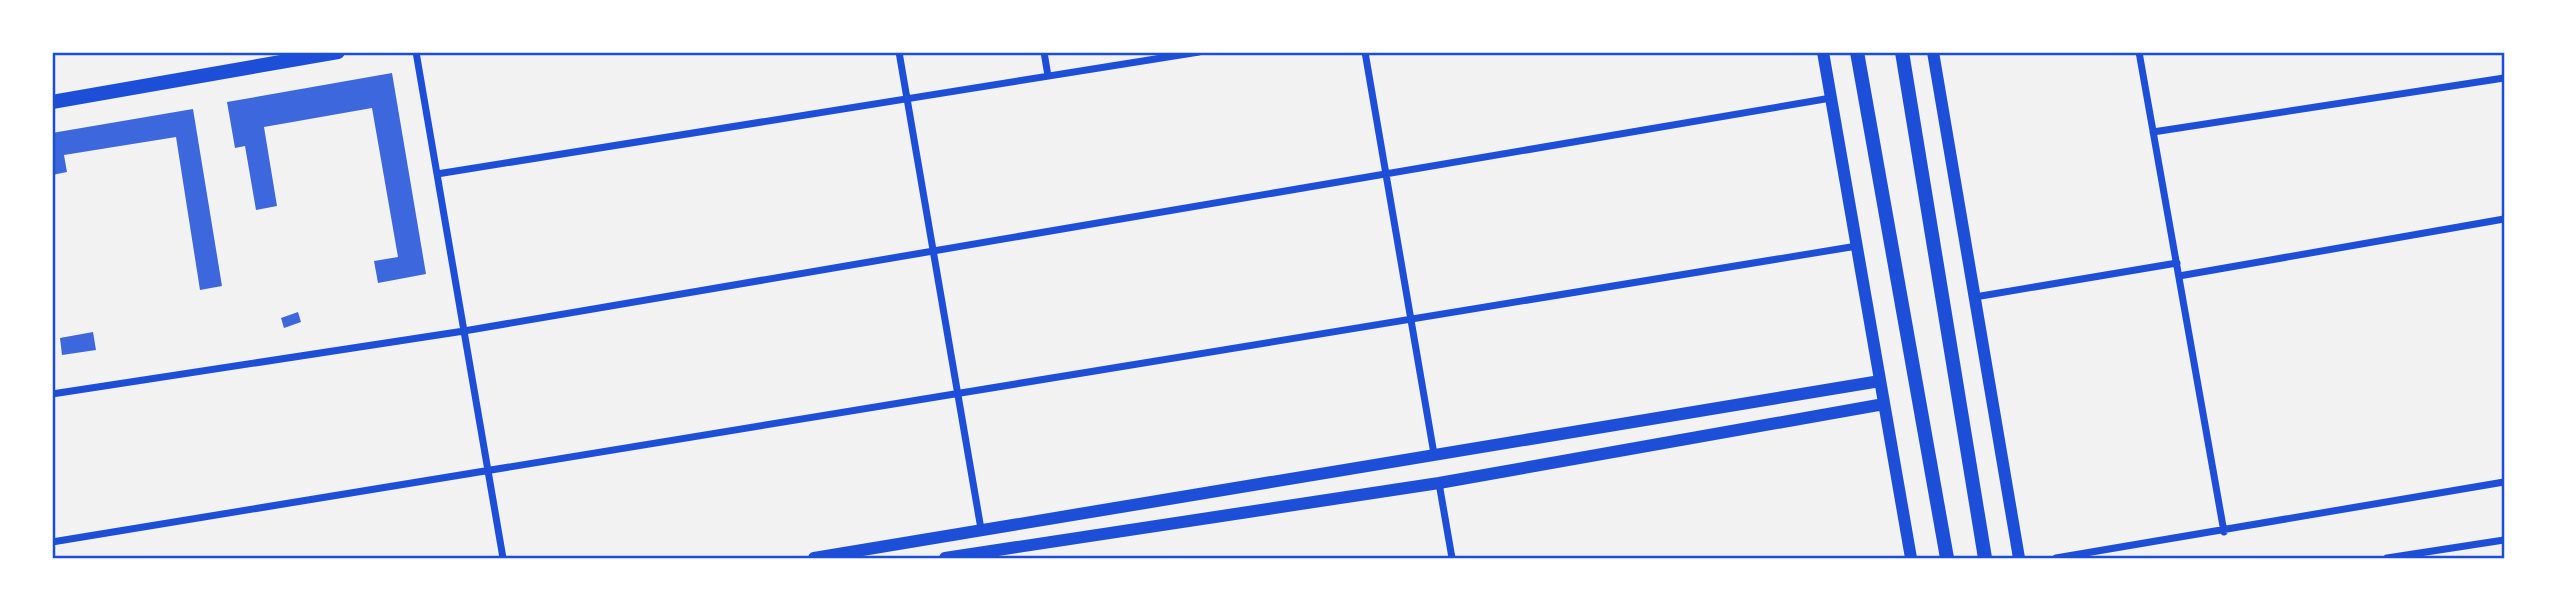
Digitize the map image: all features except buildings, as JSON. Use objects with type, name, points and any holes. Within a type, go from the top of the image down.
[{"type":"main road","points":[[52,102],[338,52]]},
{"type":"main road","points":[[1857,52],[1947,558]]},
{"type":"main road","points":[[1902,52],[1985,558]]},
{"type":"street","points":[[416,52],[503,558]]},
{"type":"street","points":[[899,52],[981,529]]},
{"type":"street","points":[[1044,52],[1048,76]]},
{"type":"street","points":[[437,173],[1199,52]]},
{"type":"street","points":[[1365,52],[1434,454]]},
{"type":"street","points":[[1823,52],[1911,558]]},
{"type":"street","points":[[1933,52],[2019,558]]},
{"type":"street","points":[[2139,52],[2224,532]]},
{"type":"street","points":[[2153,132],[2504,78]]},
{"type":"street","points":[[52,394],[464,331],[1831,98]]},
{"type":"street","points":[[2179,276],[2504,219]]},
{"type":"street","points":[[52,542],[1857,246]]},
{"type":"street","points":[[1975,297],[2176,263]]},
{"type":"street","points":[[814,558],[1880,381]]},
{"type":"street","points":[[945,558],[1439,483],[1884,404]]},
{"type":"street","points":[[2056,558],[2224,532],[2504,482]]},
{"type":"street","points":[[1439,483],[1452,558]]},
{"type":"street","points":[[2387,558],[2504,540]]}]
